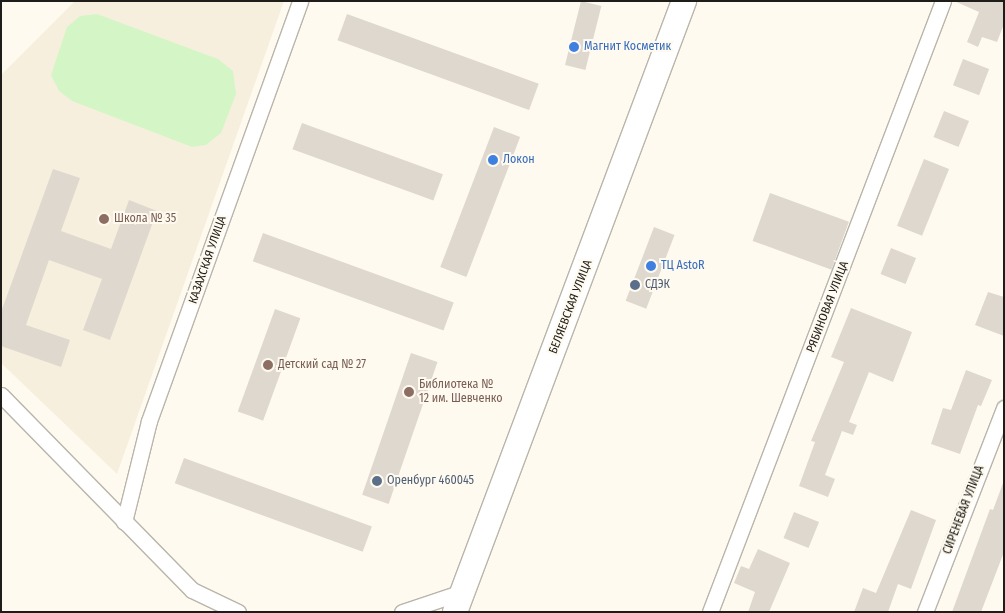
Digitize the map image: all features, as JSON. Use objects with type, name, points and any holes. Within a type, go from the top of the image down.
[{"type":"main road","name":"БЕЛЯЕВСКАЯ УЛИЦА","points":[[459,602],[684,1]]},
{"type":"street","name":"КАЗАХСКАЯ УЛИЦА","points":[[124,522],[149,421],[300,1]]},
{"type":"street","name":"РЯБИНОВАЯ УЛИЦА","points":[[710,612],[943,1]]},
{"type":"street","points":[[1,395],[192,590],[238,612]]},
{"type":"street","name":"СИРЕНЕВАЯ УЛИЦА","points":[[925,612],[1004,408]]},
{"type":"street","points":[[402,612],[459,602]]},
{"type":"shaded area","name":"Школа № 35","points":[[75,1],[284,1],[117,474],[1,363],[1,75]]},
{"type":"green space","points":[[97,14],[218,59],[233,71],[236,94],[221,133],[206,145],[192,147],[72,101],[59,91],[51,75],[67,27],[80,16]]},
{"type":"building","points":[[581,1],[601,6],[585,70],[565,65]]},
{"type":"building","points":[[954,1],[1004,1],[1004,24],[997,42],[982,37],[978,47],[967,42],[979,12]]},
{"type":"building","points":[[347,14],[539,84],[529,110],[337,40]]},
{"type":"building","points":[[963,59],[989,69],[979,95],[953,85]]},
{"type":"building","points":[[944,111],[969,121],[959,147],[934,137]]},
{"type":"building","points":[[302,123],[443,174],[433,201],[292,149]]},
{"type":"building","points":[[494,127],[520,137],[466,277],[440,267]]},
{"type":"building","points":[[924,159],[949,169],[922,236],[897,226]]},
{"type":"building","points":[[53,169],[80,178],[61,231],[111,249],[129,200],[157,211],[110,340],[83,330],[102,279],[49,260],[26,325],[70,340],[61,367],[1,346],[1,312]]},
{"type":"building","points":[[770,193],[849,222],[831,270],[753,241]]},
{"type":"building","points":[[654,227],[675,235],[646,309],[626,301]]},
{"type":"building","points":[[263,233],[454,302],[443,331],[253,261]]},
{"type":"building","points":[[891,248],[916,258],[906,284],[881,274]]},
{"type":"building","points":[[988,292],[1004,297],[1004,336],[975,325]]},
{"type":"building","points":[[851,308],[912,332],[893,382],[869,372],[849,422],[857,425],[853,435],[842,431],[825,475],[835,479],[828,497],[799,486],[815,442],[811,441],[844,362],[831,357]]},
{"type":"building","points":[[275,309],[300,318],[263,421],[238,411]]},
{"type":"building","points":[[411,353],[437,362],[389,504],[362,495]]},
{"type":"building","points":[[966,370],[992,380],[981,406],[978,405],[960,454],[931,444],[943,408],[951,410]]},
{"type":"building","points":[[184,458],[372,526],[363,552],[175,483]]},
{"type":"building","points":[[1003,483],[1004,552],[981,612],[952,612],[990,509],[993,510]]},
{"type":"building","points":[[911,510],[936,520],[911,589],[898,584],[888,612],[854,612],[863,588],[876,593]]},
{"type":"building","points":[[794,512],[819,522],[809,548],[784,538]]},
{"type":"building","points":[[758,549],[790,563],[769,612],[748,612],[755,592],[734,583],[741,566],[749,569]]},
{"type":"place","name":"Магнит Косметик","points":[[574,47]]},
{"type":"place","name":"Локон","points":[[493,160]]},
{"type":"place","name":"Школа № 35","points":[[104,219]]},
{"type":"place","name":"ТЦ AstoR","points":[[651,266]]},
{"type":"place","name":"СДЭК","points":[[635,285]]},
{"type":"place","name":"Детский сад № 27","points":[[268,365]]},
{"type":"place","name":"Библиотека № 12 им. Шевченко","points":[[409,392]]},
{"type":"place","name":"Оренбург 460045","points":[[377,481]]}]
